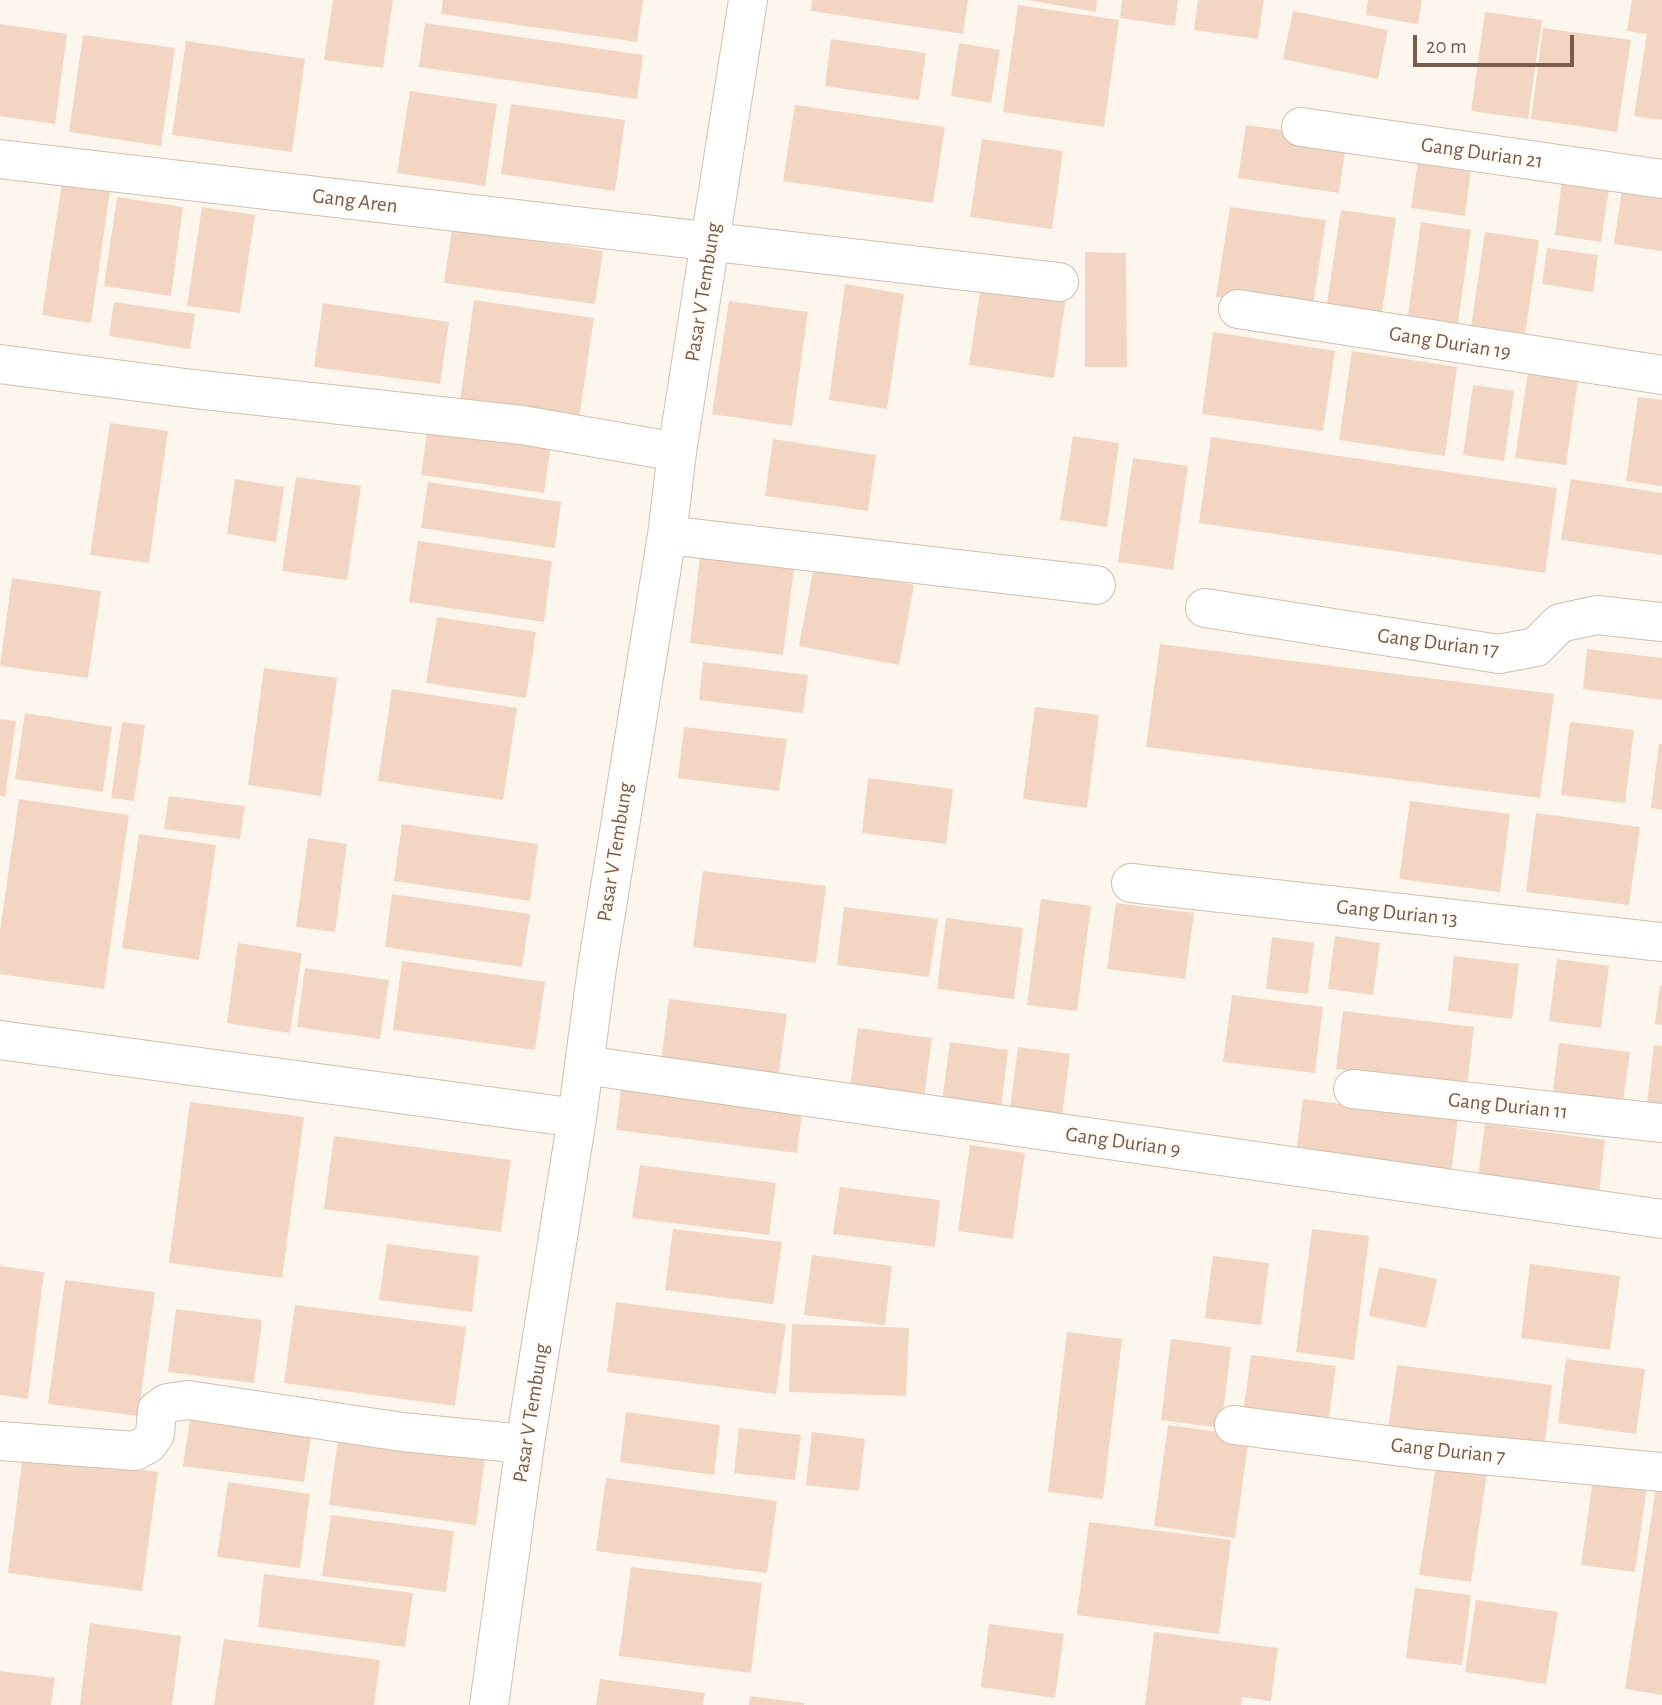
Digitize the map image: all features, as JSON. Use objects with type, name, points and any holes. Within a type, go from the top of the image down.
[{"type":"street","name":"Pasar V Tembung","points":[[489,1705],[525,1444],[577,1118],[599,954],[667,535],[677,452],[748,0]]},
{"type":"street","name":"Gang Durian 21","points":[[1301,127],[1662,179]]},
{"type":"street","name":"Gang Aren","points":[[0,159],[1059,282]]},
{"type":"street","name":"Gang Durian 19","points":[[1238,309],[1662,375]]},
{"type":"street","points":[[0,364],[185,388],[496,422],[677,452]]},
{"type":"street","points":[[667,535],[1096,585]]},
{"type":"street","name":"Gang Durian 17","points":[[1205,608],[1499,654],[1535,647],[1560,623],[1597,615],[1662,622]]},
{"type":"street","name":"Gang Durian 13","points":[[1131,883],[1662,942]]},
{"type":"street","points":[[0,1040],[577,1118]]},
{"type":"street","name":"Gang Durian 9","points":[[584,1065],[1662,1219]]},
{"type":"street","name":"Gang Durian 11","points":[[1353,1089],[1662,1123]]},
{"type":"street","points":[[0,1441],[135,1451],[148,1444],[155,1434],[157,1410],[167,1403],[188,1400],[402,1432],[525,1444]]},
{"type":"street","name":"Gang Durian 7","points":[[1234,1425],[1417,1449],[1662,1472]]},
{"type":"building","points":[[333,0],[393,0],[383,68],[324,60]]},
{"type":"building","points":[[443,0],[643,0],[637,42],[441,14]]},
{"type":"building","points":[[812,0],[968,0],[963,34],[811,11]]},
{"type":"building","points":[[1028,0],[1097,0],[1096,12]]},
{"type":"building","points":[[1122,0],[1178,0],[1175,26],[1120,18]]},
{"type":"building","points":[[1198,0],[1264,0],[1258,39],[1194,30]]},
{"type":"building","points":[[1368,0],[1422,0],[1418,24],[1366,15]]},
{"type":"building","points":[[1632,0],[1662,0],[1662,120],[1634,116],[1647,34],[1627,31]]},
{"type":"building","points":[[1018,5],[1119,20],[1104,127],[1003,112]]},
{"type":"building","points":[[1293,11],[1388,30],[1378,79],[1283,59]]},
{"type":"building","points":[[1485,12],[1542,20],[1528,119],[1471,111]]},
{"type":"building","points":[[425,23],[643,55],[637,99],[419,67]]},
{"type":"building","points":[[0,24],[67,34],[55,124],[0,116]]},
{"type":"building","points":[[1543,28],[1631,40],[1617,132],[1531,119]]},
{"type":"building","points":[[83,35],[175,48],[161,146],[69,132]]},
{"type":"building","points":[[831,39],[926,53],[919,100],[825,86]]},
{"type":"building","points":[[186,41],[305,59],[292,152],[172,135]]},
{"type":"building","points":[[959,43],[1000,50],[991,103],[951,96]]},
{"type":"building","points":[[410,91],[497,104],[485,186],[397,173]]},
{"type":"building","points":[[511,104],[625,120],[615,191],[501,174]]},
{"type":"building","points":[[795,105],[945,127],[933,203],[783,181]]},
{"type":"building","points":[[1246,125],[1347,139],[1339,193],[1238,178]]},
{"type":"building","points":[[982,139],[1063,151],[1052,229],[970,217]]},
{"type":"building","points":[[1418,161],[1471,169],[1465,216],[1411,208]]},
{"type":"building","points":[[63,176],[111,184],[91,323],[42,315]]},
{"type":"building","points":[[1562,181],[1609,189],[1601,242],[1555,235]]},
{"type":"building","points":[[1623,183],[1662,189],[1662,251],[1614,244]]},
{"type":"building","points":[[117,197],[183,207],[171,296],[104,286]]},
{"type":"building","points":[[202,207],[255,215],[240,313],[187,306]]},
{"type":"building","points":[[1230,207],[1326,220],[1312,311],[1216,297]]},
{"type":"building","points":[[1341,210],[1396,218],[1381,318],[1326,310]]},
{"type":"building","points":[[1421,222],[1471,230],[1458,323],[1408,316]]},
{"type":"building","points":[[452,229],[603,251],[595,304],[444,283]]},
{"type":"building","points":[[1485,232],[1539,240],[1524,342],[1470,334]]},
{"type":"building","points":[[1547,248],[1598,255],[1593,292],[1542,284]]},
{"type":"building","points":[[1085,252],[1126,253],[1127,367],[1085,367]]},
{"type":"building","points":[[845,284],[904,294],[887,409],[829,400]]},
{"type":"building","points":[[981,285],[1066,297],[1054,378],[969,365]]},
{"type":"building","points":[[474,300],[594,318],[579,419],[460,402]]},
{"type":"building","points":[[729,301],[808,312],[792,426],[712,414]]},
{"type":"building","points":[[114,302],[195,314],[190,349],[109,336]]},
{"type":"building","points":[[323,303],[449,322],[440,384],[314,367]]},
{"type":"building","points":[[1213,332],[1335,351],[1323,431],[1202,414]]},
{"type":"building","points":[[1352,351],[1457,367],[1445,456],[1339,440]]},
{"type":"building","points":[[1529,366],[1579,373],[1566,465],[1515,458]]},
{"type":"building","points":[[1473,385],[1514,391],[1504,461],[1463,455]]},
{"type":"building","points":[[1638,397],[1662,400],[1662,486],[1626,481]]},
{"type":"building","points":[[429,418],[552,436],[544,493],[421,475]]},
{"type":"building","points":[[110,423],[168,431],[149,563],[90,555]]},
{"type":"building","points":[[1073,436],[1119,443],[1107,527],[1060,520]]},
{"type":"building","points":[[1211,437],[1557,488],[1545,573],[1199,523]]},
{"type":"building","points":[[773,439],[876,455],[868,511],[765,496]]},
{"type":"building","points":[[1133,458],[1188,466],[1173,570],[1118,562]]},
{"type":"building","points":[[296,477],[361,486],[347,580],[282,571]]},
{"type":"building","points":[[235,479],[284,487],[276,542],[227,534]]},
{"type":"building","points":[[1571,479],[1662,493],[1662,555],[1561,540]]},
{"type":"building","points":[[428,482],[561,502],[555,548],[421,528]]},
{"type":"building","points":[[418,541],[552,561],[544,622],[409,602]]},
{"type":"building","points":[[701,548],[795,561],[783,655],[690,643]]},
{"type":"building","points":[[814,566],[914,585],[899,665],[799,646]]},
{"type":"building","points":[[12,578],[101,591],[88,678],[0,666]]},
{"type":"building","points":[[437,617],[536,632],[526,698],[426,683]]},
{"type":"building","points":[[1160,644],[1554,694],[1540,798],[1146,747]]},
{"type":"building","points":[[1587,649],[1662,658],[1662,700],[1583,689]]},
{"type":"building","points":[[703,662],[808,675],[803,713],[699,700]]},
{"type":"building","points":[[264,668],[337,678],[321,796],[248,785]]},
{"type":"building","points":[[392,689],[517,708],[503,800],[378,781]]},
{"type":"building","points":[[1035,707],[1099,715],[1087,808],[1023,799]]},
{"type":"building","points":[[25,713],[112,727],[103,792],[15,779]]},
{"type":"building","points":[[0,719],[16,721],[5,797],[0,796]]},
{"type":"building","points":[[122,722],[145,725],[134,801],[111,798]]},
{"type":"building","points":[[1570,722],[1634,730],[1625,803],[1561,795]]},
{"type":"building","points":[[684,727],[787,739],[779,791],[678,778]]},
{"type":"building","points":[[1659,744],[1662,744],[1662,810],[1651,808]]},
{"type":"building","points":[[868,778],[953,789],[946,844],[862,833]]},
{"type":"building","points":[[169,796],[245,806],[240,839],[164,829]]},
{"type":"building","points":[[19,799],[129,815],[104,989],[0,974],[0,931]]},
{"type":"building","points":[[1410,801],[1510,814],[1500,892],[1399,879]]},
{"type":"building","points":[[1536,813],[1640,827],[1629,905],[1526,892]]},
{"type":"building","points":[[402,824],[538,844],[530,901],[394,881]]},
{"type":"building","points":[[139,834],[216,845],[199,960],[122,948]]},
{"type":"building","points":[[308,838],[347,844],[335,932],[296,927]]},
{"type":"building","points":[[703,871],[826,886],[816,963],[693,947]]},
{"type":"building","points":[[392,894],[530,914],[522,967],[385,947]]},
{"type":"building","points":[[1041,899],[1091,906],[1077,1011],[1027,1005]]},
{"type":"building","points":[[1116,903],[1194,913],[1185,979],[1107,969]]},
{"type":"building","points":[[844,907],[938,919],[929,977],[837,965]]},
{"type":"building","points":[[946,918],[1023,928],[1014,999],[937,989]]},
{"type":"building","points":[[1335,936],[1380,943],[1373,995],[1328,989]]},
{"type":"building","points":[[1272,937],[1314,943],[1308,994],[1266,989]]},
{"type":"building","points":[[238,943],[302,953],[290,1033],[227,1023]]},
{"type":"building","points":[[1454,956],[1519,964],[1512,1019],[1448,1011]]},
{"type":"building","points":[[1557,959],[1609,966],[1601,1028],[1549,1021]]},
{"type":"building","points":[[402,961],[545,982],[535,1050],[393,1030]]},
{"type":"building","points":[[305,968],[389,980],[380,1039],[297,1027]]},
{"type":"building","points":[[1660,985],[1662,986],[1662,1025],[1655,1024]]},
{"type":"building","points":[[1232,995],[1323,1007],[1315,1073],[1223,1062]]},
{"type":"building","points":[[669,999],[787,1014],[777,1085],[660,1071]]},
{"type":"building","points":[[1343,1011],[1474,1027],[1467,1086],[1336,1069]]},
{"type":"building","points":[[858,1028],[932,1038],[923,1105],[849,1095]]},
{"type":"building","points":[[950,1042],[1008,1050],[1000,1117],[941,1109]]},
{"type":"building","points":[[1559,1043],[1630,1052],[1621,1114],[1551,1105]]},
{"type":"building","points":[[1654,1045],[1662,1046],[1662,1105],[1647,1103]]},
{"type":"building","points":[[1018,1047],[1070,1054],[1061,1124],[1009,1117]]},
{"type":"building","points":[[622,1081],[803,1104],[797,1153],[616,1130]]},
{"type":"building","points":[[1303,1099],[1458,1119],[1450,1181],[1295,1161]]},
{"type":"building","points":[[190,1102],[304,1117],[282,1278],[169,1263]]},
{"type":"building","points":[[1485,1124],[1605,1140],[1598,1202],[1477,1185]]},
{"type":"building","points":[[334,1136],[511,1160],[501,1232],[324,1209]]},
{"type":"building","points":[[970,1145],[1025,1153],[1013,1239],[958,1231]]},
{"type":"building","points":[[640,1165],[776,1183],[769,1235],[632,1218]]},
{"type":"building","points":[[840,1187],[940,1200],[935,1247],[833,1234]]},
{"type":"building","points":[[673,1229],[782,1242],[773,1304],[665,1290]]},
{"type":"building","points":[[1312,1229],[1369,1236],[1354,1360],[1296,1352]]},
{"type":"building","points":[[387,1244],[479,1256],[472,1312],[379,1300]]},
{"type":"building","points":[[812,1255],[892,1266],[885,1325],[804,1315]]},
{"type":"building","points":[[1213,1256],[1269,1263],[1261,1325],[1205,1318]]},
{"type":"building","points":[[1530,1264],[1620,1276],[1610,1350],[1521,1338]]},
{"type":"building","points":[[0,1266],[44,1272],[28,1399],[0,1395]]},
{"type":"building","points":[[1379,1267],[1437,1279],[1426,1328],[1369,1316]]},
{"type":"building","points":[[65,1280],[155,1292],[138,1416],[48,1404]]},
{"type":"building","points":[[616,1302],[786,1324],[776,1394],[607,1372]]},
{"type":"building","points":[[295,1305],[466,1327],[455,1406],[284,1383]]},
{"type":"building","points":[[176,1309],[262,1320],[254,1383],[168,1372]]},
{"type":"building","points":[[792,1324],[909,1328],[906,1396],[789,1392]]},
{"type":"building","points":[[1067,1332],[1122,1339],[1103,1499],[1048,1492]]},
{"type":"building","points":[[1171,1339],[1231,1347],[1221,1428],[1161,1420]]},
{"type":"building","points":[[1251,1355],[1336,1366],[1327,1432],[1242,1421]]},
{"type":"building","points":[[1566,1359],[1645,1369],[1636,1434],[1558,1423]]},
{"type":"building","points":[[1397,1365],[1552,1385],[1543,1457],[1387,1436]]},
{"type":"building","points":[[626,1412],[720,1425],[714,1475],[620,1462]]},
{"type":"building","points":[[191,1414],[312,1430],[304,1482],[183,1466]]},
{"type":"building","points":[[1168,1425],[1249,1436],[1235,1538],[1154,1526]]},
{"type":"building","points":[[739,1428],[801,1435],[795,1480],[734,1473]]},
{"type":"building","points":[[812,1432],[865,1439],[859,1491],[806,1485]]},
{"type":"building","points":[[338,1439],[485,1458],[476,1525],[329,1505]]},
{"type":"building","points":[[23,1454],[158,1472],[142,1591],[8,1573]]},
{"type":"building","points":[[1437,1459],[1488,1466],[1471,1582],[1419,1575]]},
{"type":"building","points":[[1594,1472],[1648,1478],[1635,1572],[1581,1565]]},
{"type":"building","points":[[606,1478],[777,1501],[767,1573],[596,1551]]},
{"type":"building","points":[[228,1482],[310,1494],[300,1568],[217,1557]]},
{"type":"building","points":[[1656,1487],[1662,1488],[1662,1695],[1625,1689]]},
{"type":"building","points":[[331,1515],[454,1531],[446,1592],[322,1576]]},
{"type":"building","points":[[1089,1522],[1231,1540],[1219,1634],[1077,1615]]},
{"type":"building","points":[[631,1567],[762,1583],[751,1673],[619,1656]]},
{"type":"building","points":[[264,1574],[413,1593],[405,1647],[258,1627]]},
{"type":"building","points":[[1415,1588],[1471,1595],[1462,1665],[1406,1658]]},
{"type":"building","points":[[1476,1600],[1558,1612],[1546,1684],[1465,1672]]},
{"type":"building","points":[[90,1623],[181,1636],[172,1705],[80,1705]]},
{"type":"building","points":[[989,1624],[1064,1634],[1055,1698],[981,1687]]},
{"type":"building","points":[[1154,1632],[1278,1648],[1271,1701],[1242,1697],[1241,1705],[1145,1705]]},
{"type":"building","points":[[224,1639],[380,1660],[374,1705],[214,1705]]},
{"type":"building","points":[[0,1671],[55,1678],[51,1705],[0,1705]]},
{"type":"building","points":[[600,1679],[705,1693],[703,1705],[596,1705]]},
{"type":"building","points":[[750,1696],[804,1703],[804,1705],[749,1705]]}]
